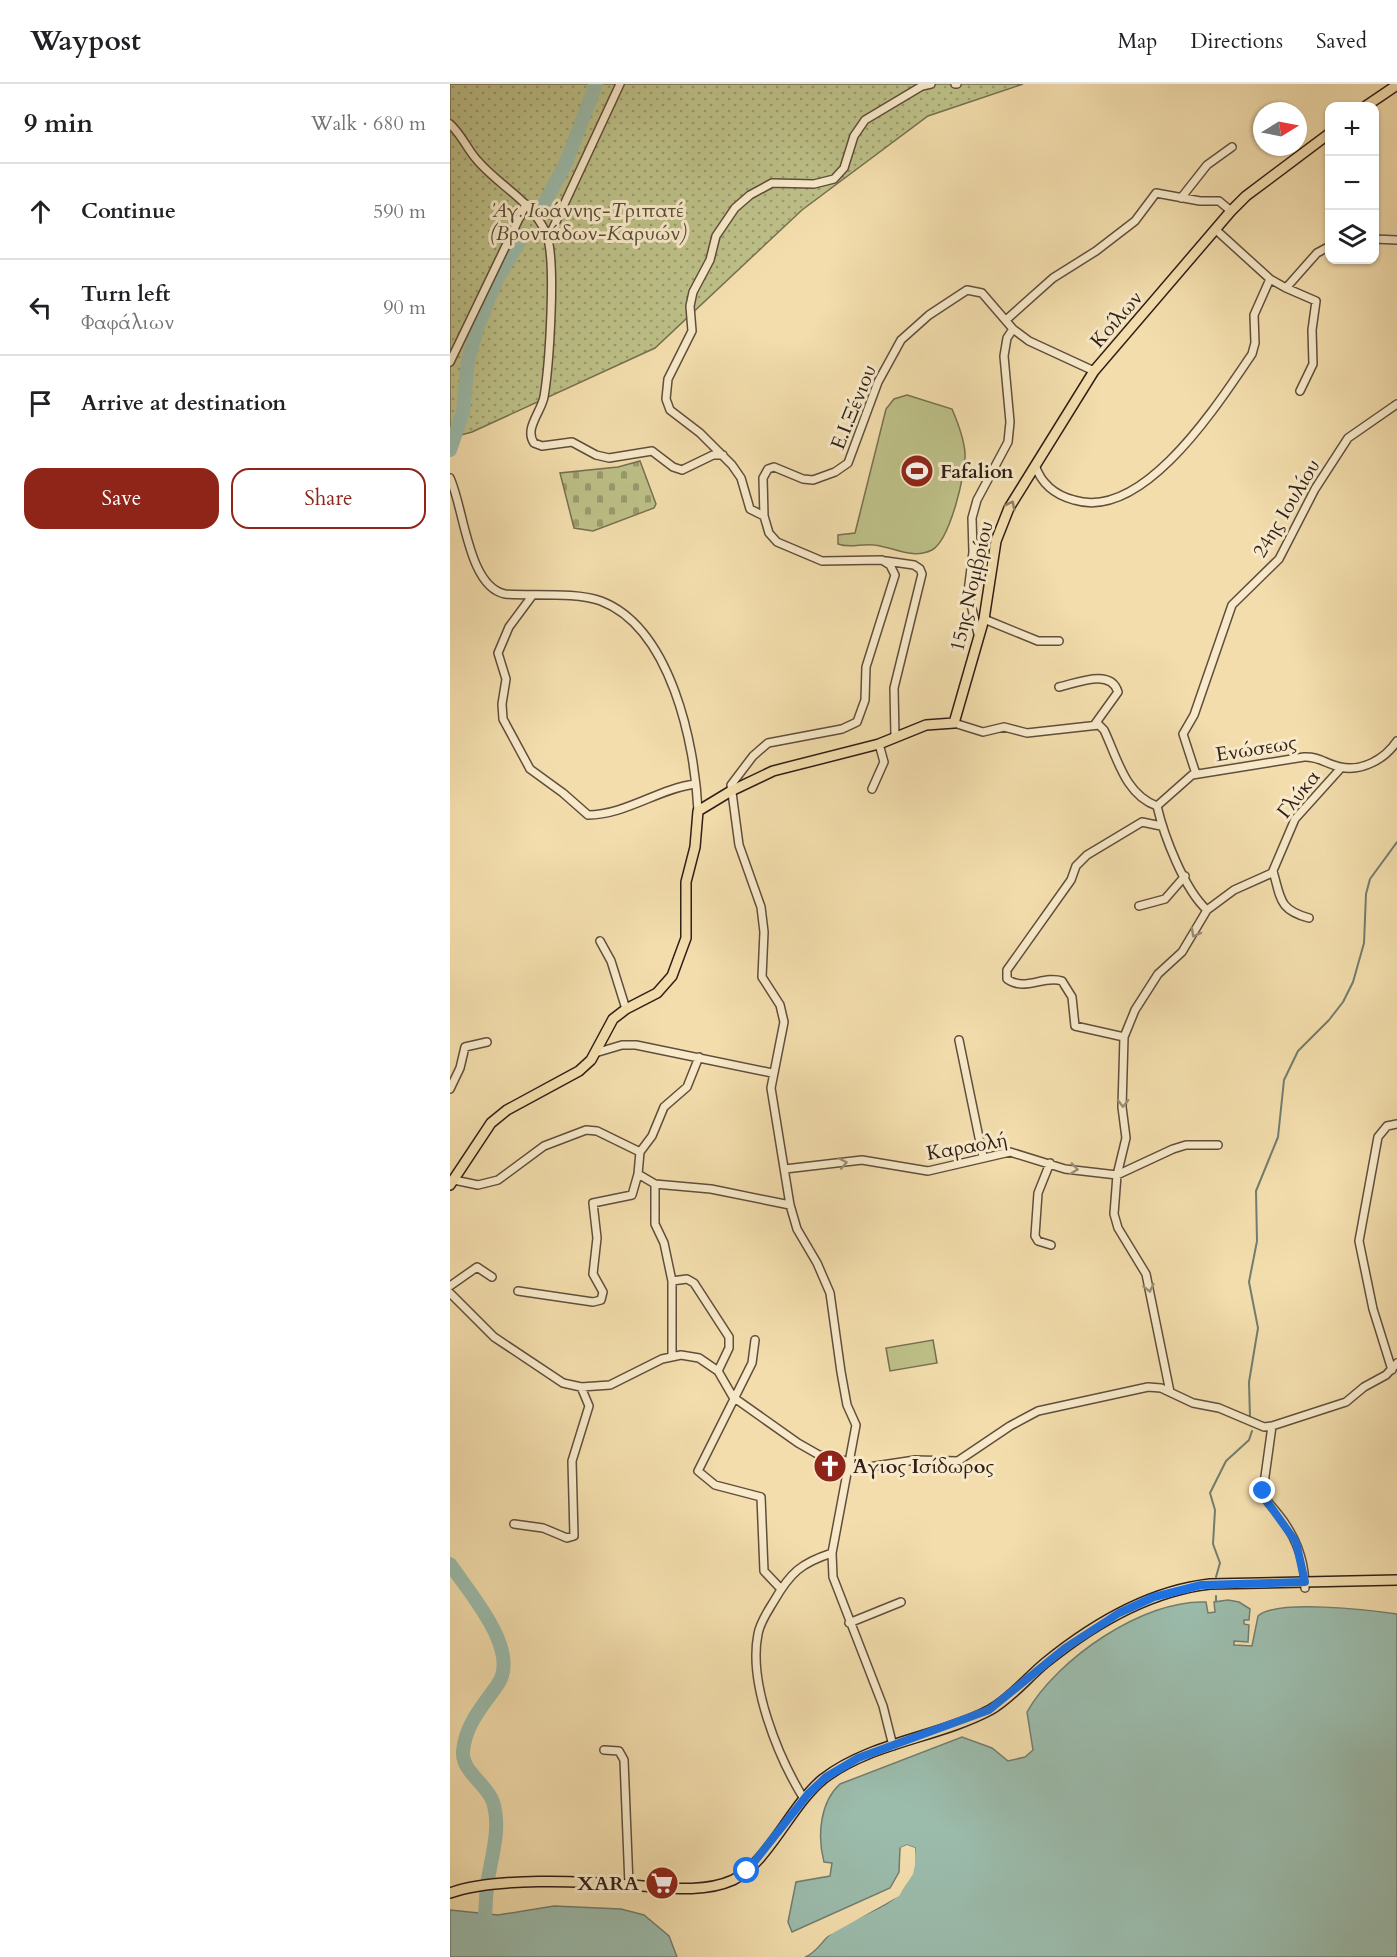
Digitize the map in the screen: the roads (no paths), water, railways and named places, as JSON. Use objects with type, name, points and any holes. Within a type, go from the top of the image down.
[{"type":"main road","points":[[1372,102],[1397,85]]},
{"type":"main road","name":"Κοίλων","points":[[1094,371],[1231,211],[1246,196],[1325,136]]},
{"type":"main road","name":"15ης Νομβρίου","points":[[954,723],[984,619],[998,535],[1009,508],[1094,371]]},
{"type":"main road","points":[[453,1179],[480,1137],[498,1116],[579,1071],[595,1053],[609,1024],[626,1009],[657,993],[672,976],[687,929],[686,882],[695,847],[698,811],[731,791],[773,771],[879,744],[926,725],[954,723]]},
{"type":"main road","points":[[845,1767],[993,1714],[1084,1641],[1121,1618],[1154,1602],[1211,1589],[1397,1580]]},
{"type":"main road","points":[[450,1893],[481,1886],[582,1882],[691,1888],[735,1879],[756,1861],[804,1799],[821,1781],[858,1758],[989,1710],[1065,1648],[1119,1613],[1144,1600],[1210,1584],[1397,1586]]},
{"type":"street","points":[[620,84],[547,235],[551,313],[544,396],[531,432],[534,444],[542,446],[573,442],[596,455],[609,458],[652,452],[673,467],[682,470],[713,455],[723,455]]},
{"type":"street","points":[[764,516],[752,511],[741,478],[723,455],[670,410],[665,389],[672,368],[692,331],[690,299],[710,260],[719,230],[735,208],[765,186],[780,182],[824,183],[834,179],[844,168],[854,136],[866,120],[922,86],[931,84]]},
{"type":"street","points":[[450,124],[466,142],[476,160],[529,207],[547,235]]},
{"type":"street","points":[[1181,198],[1207,165],[1232,147]]},
{"type":"street","points":[[1006,320],[1053,278],[1096,251],[1135,221],[1156,193],[1181,198],[1219,201],[1231,211]]},
{"type":"street","points":[[450,362],[529,207]]},
{"type":"street","points":[[1215,229],[1272,281],[1316,301],[1311,330],[1313,364],[1300,391]]},
{"type":"street","points":[[1379,239],[1397,240]]},
{"type":"street","points":[[1286,288],[1317,253],[1325,248]]},
{"type":"street","points":[[1035,465],[1046,485],[1065,498],[1084,504],[1115,498],[1146,483],[1165,466],[1209,417],[1252,354],[1255,344],[1254,315],[1272,281]]},
{"type":"street","name":"Ε.Ι.Ξένιου","points":[[895,737],[894,688],[922,574],[920,569],[914,565],[886,561],[819,561],[777,542],[769,533],[764,516],[763,478],[768,469],[778,468],[803,479],[813,480],[843,467],[851,459],[878,382],[901,340],[929,315],[962,292],[973,290],[981,293]]},
{"type":"street","name":"Κοίλων","points":[[981,293],[1013,329],[1039,346],[1094,371]]},
{"type":"street","points":[[978,634],[968,592],[973,552],[972,518],[977,500],[1008,442],[1010,422],[1004,356],[1007,338],[1013,329]]},
{"type":"street","name":"24ης Ιουλίου","points":[[1196,774],[1183,734],[1194,715],[1197,699],[1214,663],[1229,610],[1279,559],[1315,489],[1348,438],[1397,405]]},
{"type":"street","points":[[450,479],[460,504],[472,552],[484,582],[497,592],[599,601],[625,614],[645,633],[656,650],[677,695],[695,784],[698,811]]},
{"type":"street","points":[[886,561],[894,572],[893,584],[866,667],[865,700],[857,722],[843,729],[768,743],[732,781],[731,791],[739,845],[761,907],[764,932],[762,977],[780,1005],[784,1022],[772,1073],[772,1102],[790,1205],[797,1229],[817,1263],[830,1293],[843,1383],[856,1425],[832,1553],[833,1577],[883,1706],[893,1746]]},
{"type":"street","points":[[532,596],[509,627],[498,655],[506,679],[501,709],[503,718],[526,765],[588,815],[616,810],[672,787],[695,784]]},
{"type":"street","points":[[984,619],[1038,641],[1059,641]]},
{"type":"street","points":[[1059,687],[1104,678],[1114,684],[1118,692],[1116,698],[1095,724]]},
{"type":"street","points":[[954,723],[983,732],[1004,727],[1027,733],[1095,724],[1104,730],[1126,780],[1136,793],[1157,806],[1161,826],[1185,876],[1207,910]]},
{"type":"street","points":[[1341,768],[1374,763],[1387,754],[1397,741]]},
{"type":"street","points":[[872,789],[884,762],[879,744]]},
{"type":"street","name":"Ενώσεως","points":[[1157,806],[1189,777],[1196,774],[1314,756],[1341,768]]},
{"type":"street","name":"Γλύκα","points":[[1273,871],[1295,819],[1341,768]]},
{"type":"street","points":[[1124,1037],[1075,1026],[1072,997],[1062,981],[1049,979],[1016,984],[1007,979],[1007,970],[1071,880],[1076,866],[1087,855],[1142,822],[1161,826]]},
{"type":"street","points":[[1170,1392],[1146,1274],[1115,1221],[1113,1202],[1126,1138],[1122,1107],[1124,1037],[1135,1010],[1158,974],[1182,952],[1207,910],[1234,890],[1273,871],[1285,908],[1292,913],[1309,918]]},
{"type":"street","points":[[1139,906],[1165,898],[1185,876]]},
{"type":"street","points":[[600,941],[611,961],[626,1009]]},
{"type":"street","points":[[959,1041],[983,1157]]},
{"type":"street","points":[[450,1089],[460,1068],[465,1047],[487,1042]]},
{"type":"street","points":[[595,1053],[628,1045],[772,1073]]},
{"type":"street","points":[[518,1291],[593,1302],[601,1300],[603,1292],[593,1270],[597,1238],[593,1203],[629,1197],[634,1192],[640,1152],[652,1136],[664,1107],[687,1087],[699,1057]]},
{"type":"street","points":[[1392,1370],[1373,1309],[1359,1241],[1378,1137],[1387,1126],[1397,1124]]},
{"type":"street","points":[[453,1179],[477,1185],[498,1180],[544,1146],[586,1130],[597,1131],[640,1152]]},
{"type":"street","points":[[1117,1174],[1173,1149],[1186,1146],[1218,1145]]},
{"type":"street","name":"Καραολή","points":[[785,1169],[862,1160],[928,1171],[983,1157],[1014,1153],[1065,1169],[1117,1174]]},
{"type":"street","points":[[1050,1163],[1038,1192],[1035,1236],[1038,1241],[1051,1245]]},
{"type":"street","points":[[638,1174],[655,1184],[711,1189],[790,1205]]},
{"type":"street","points":[[655,1184],[655,1224],[664,1243],[672,1281],[672,1357]]},
{"type":"street","points":[[450,1286],[477,1267],[492,1277]]},
{"type":"street","points":[[672,1281],[687,1279],[694,1283],[727,1334],[729,1348],[718,1371]]},
{"type":"street","points":[[450,1293],[494,1337],[556,1379],[581,1387],[616,1384],[649,1365],[672,1357],[699,1358],[718,1371],[734,1397],[814,1453],[862,1468],[915,1460],[958,1461],[1010,1426],[1038,1411],[1148,1387],[1161,1388],[1193,1403],[1219,1408],[1261,1426],[1272,1426],[1346,1402],[1392,1370],[1397,1363]]},
{"type":"street","points":[[755,1340],[752,1364],[699,1471],[715,1485],[758,1496],[763,1501],[764,1571],[781,1589]]},
{"type":"street","points":[[514,1524],[543,1528],[567,1538],[574,1536],[572,1461],[589,1406],[581,1387]]},
{"type":"street","points":[[1272,1426],[1263,1491],[1266,1500],[1296,1542],[1305,1585]]},
{"type":"street","points":[[804,1799],[793,1782],[770,1728],[759,1683],[757,1636],[781,1589],[798,1568],[832,1553]]},
{"type":"street","points":[[849,1623],[901,1602]]},
{"type":"street","points":[[604,1750],[619,1751],[624,1760],[629,1885]]},
{"type":"waterway","points":[[542,208],[566,163],[596,84]]},
{"type":"waterway","points":[[450,450],[463,412],[468,361],[477,329],[497,279],[524,234]]},
{"type":"waterway","points":[[1250,1418],[1249,1382],[1258,1328],[1249,1282],[1257,1241],[1256,1191],[1278,1137],[1284,1080],[1298,1051],[1329,1020],[1343,1002],[1353,982],[1364,943],[1366,894],[1370,879],[1397,842]]},
{"type":"waterway","points":[[1216,1577],[1220,1563],[1213,1544],[1215,1510],[1210,1493],[1226,1461],[1249,1440],[1252,1431]]},
{"type":"waterway","points":[[450,1564],[489,1621],[498,1638],[503,1655],[503,1670],[498,1684],[471,1724],[463,1752],[466,1766],[486,1789],[495,1812],[496,1831],[487,1884],[485,1915]]},
{"type":"waterway","points":[[1216,1596],[1216,1601]]},
{"type":"place","name":"Fafalion","points":[[917,471]]},
{"type":"place","name":"Άγιος Ισίδωρος","points":[[830,1466]]},
{"type":"place","name":"XARA","points":[[662,1883]]},
{"type":"park label","name":"Άγ. Ιωάννης-Τριπατέ (Βροντάδων-Καρυών)","points":[[588,222]]}]
